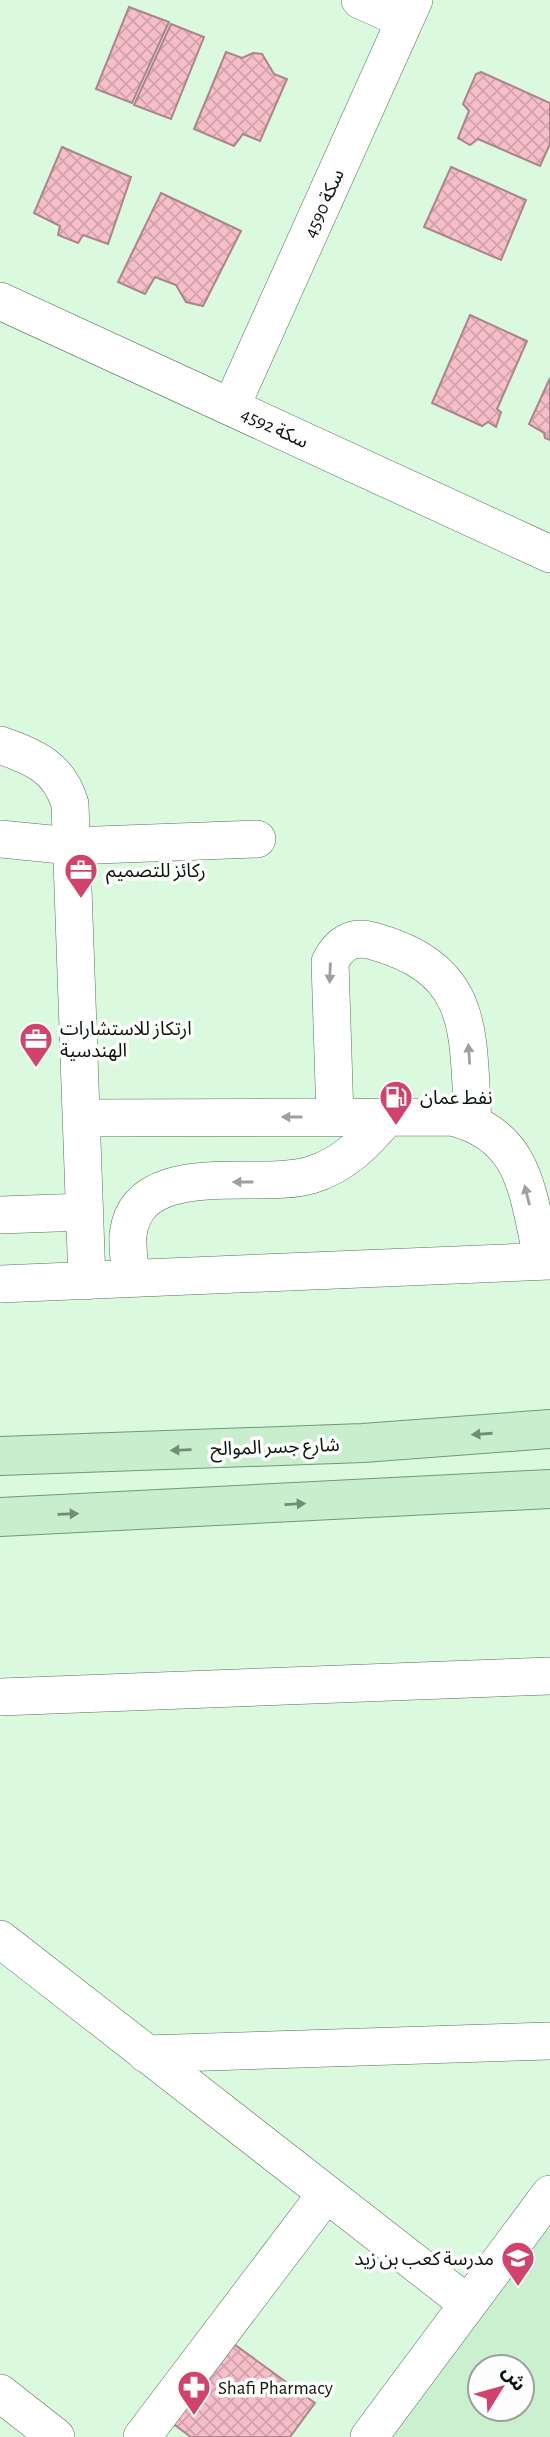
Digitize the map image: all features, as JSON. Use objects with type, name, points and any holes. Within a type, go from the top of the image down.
[{"type":"main road","name":"شارع جسر الموالح","points":[[0,1457],[363,1443],[550,1429]]},
{"type":"main road","points":[[0,1517],[550,1489]]},
{"type":"street","points":[[360,0],[410,10]]},
{"type":"street","name":"سكة 4590","points":[[231,407],[410,10]]},
{"type":"street","name":"سكة 4592","points":[[0,301],[550,554]]},
{"type":"street","points":[[0,745],[36,758],[59,777],[70,804],[87,1281]]},
{"type":"street","points":[[0,839],[71,846],[257,839]]},
{"type":"street","points":[[335,1117],[330,962],[344,943],[366,939],[424,962],[438,973],[458,1000],[467,1032],[474,1122]]},
{"type":"street","points":[[131,1278],[128,1233],[144,1202],[157,1191],[174,1184],[281,1182],[313,1174],[342,1161],[367,1141],[387,1117]]},
{"type":"street","points":[[0,1284],[546,1261],[521,1171],[510,1150],[494,1134],[474,1122],[452,1117],[81,1118]]},
{"type":"street","points":[[0,1215],[84,1212]]},
{"type":"street","points":[[0,1698],[550,1676]]},
{"type":"street","points":[[0,1939],[468,2304]]},
{"type":"street","points":[[146,2054],[550,2041]]},
{"type":"street","points":[[142,2437],[326,2194]]},
{"type":"street","points":[[369,2437],[550,2194]]},
{"type":"street","points":[[0,2393],[56,2437]]},
{"type":"shaded area","name":"مدرسة كعب بن زيد","points":[[550,2210],[550,2437],[367,2437]]},
{"type":"building","points":[[129,7],[169,22],[132,103],[96,89]]},
{"type":"building","points":[[171,24],[204,37],[171,119],[134,105]]},
{"type":"building","points":[[226,52],[242,58],[253,53],[262,54],[274,74],[287,79],[260,141],[243,134],[234,146],[194,129]]},
{"type":"building","points":[[481,72],[550,103],[550,144],[540,166],[478,139],[470,145],[458,138],[469,111],[463,104],[476,74]]},
{"type":"building","points":[[62,147],[131,177],[108,244],[83,235],[78,243],[58,235],[60,226],[34,213]]},
{"type":"building","points":[[451,167],[526,200],[501,260],[424,227]]},
{"type":"building","points":[[161,193],[241,231],[203,306],[186,302],[176,285],[155,277],[145,294],[118,282]]},
{"type":"building","points":[[470,315],[527,341],[497,409],[501,412],[496,427],[488,422],[482,426],[432,403]]},
{"type":"building","points":[[550,378],[550,440],[529,424]]},
{"type":"building","points":[[227,2339],[315,2403],[290,2437],[191,2437],[168,2420]]},
{"type":"place","name":"ركائز للتصميم","points":[[81,900]]},
{"type":"place","name":"ارتكاز للاستشارات الهندسية","points":[[36,1069]]},
{"type":"place","name":"نفط عمان","points":[[396,1127]]},
{"type":"place","name":"مدرسة كعب بن زيد","points":[[518,2288]]},
{"type":"place","name":"Shafi Pharmacy","points":[[194,2417]]}]
